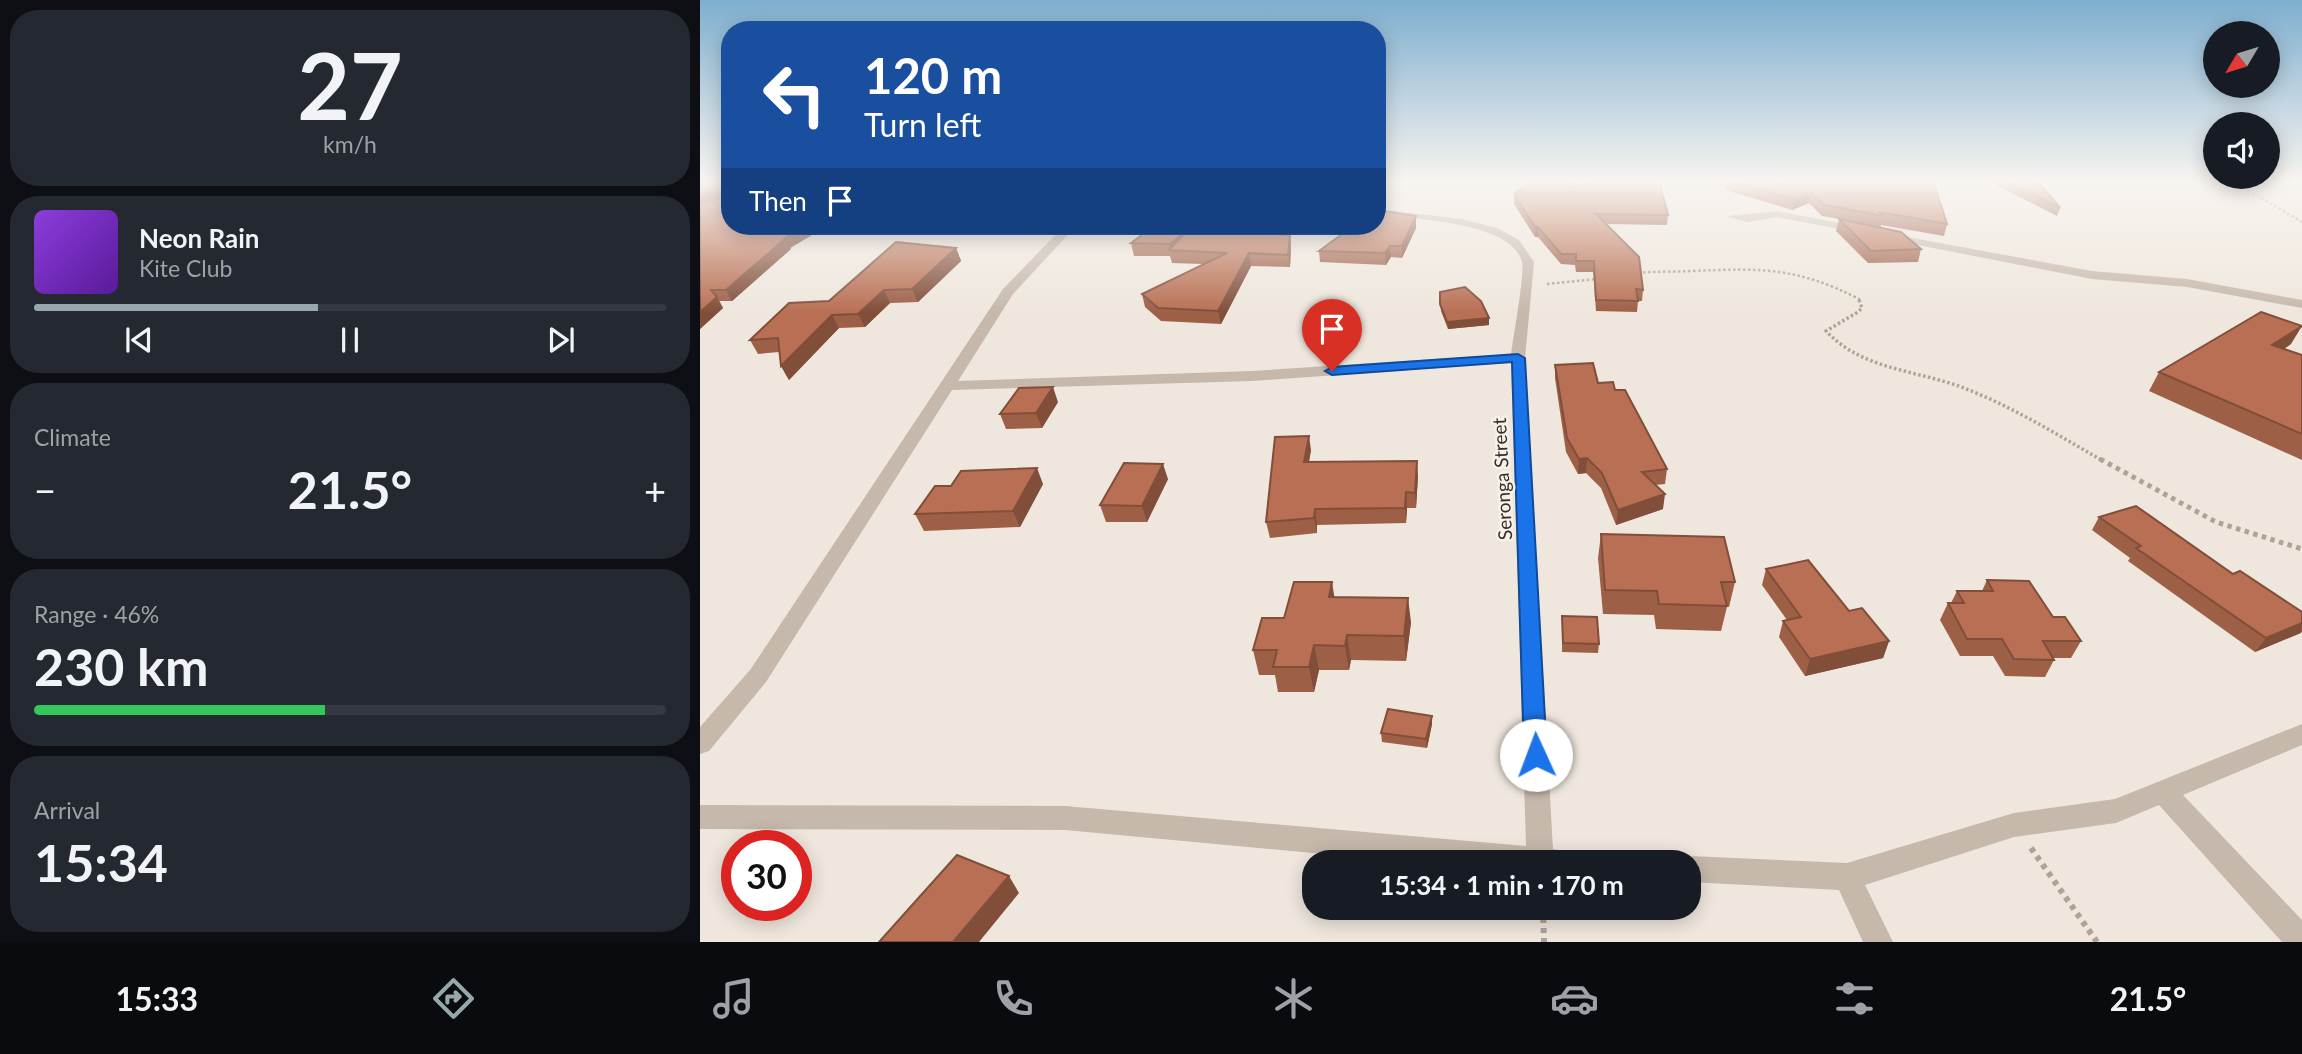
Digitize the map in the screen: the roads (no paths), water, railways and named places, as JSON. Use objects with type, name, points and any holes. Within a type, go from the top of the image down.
[{"type":"street","name":"Seronga Street","points":[[1473,225],[1493,230],[1515,242],[1528,262],[1518,358],[1552,850]]},
{"type":"street","points":[[1832,225],[1867,232]]},
{"type":"street","points":[[700,744],[758,676],[1008,292],[1062,235]]},
{"type":"street","points":[[1880,235],[2092,275],[2187,284],[2302,304]]},
{"type":"street","points":[[945,386],[1252,376],[1518,358]]},
{"type":"street","points":[[1701,870],[1847,877],[2014,825],[2116,811],[2302,734]]},
{"type":"street","points":[[2162,791],[2302,942]]},
{"type":"street","points":[[700,817],[1065,818],[1420,850]]},
{"type":"street","points":[[1847,877],[1878,942]]}]
